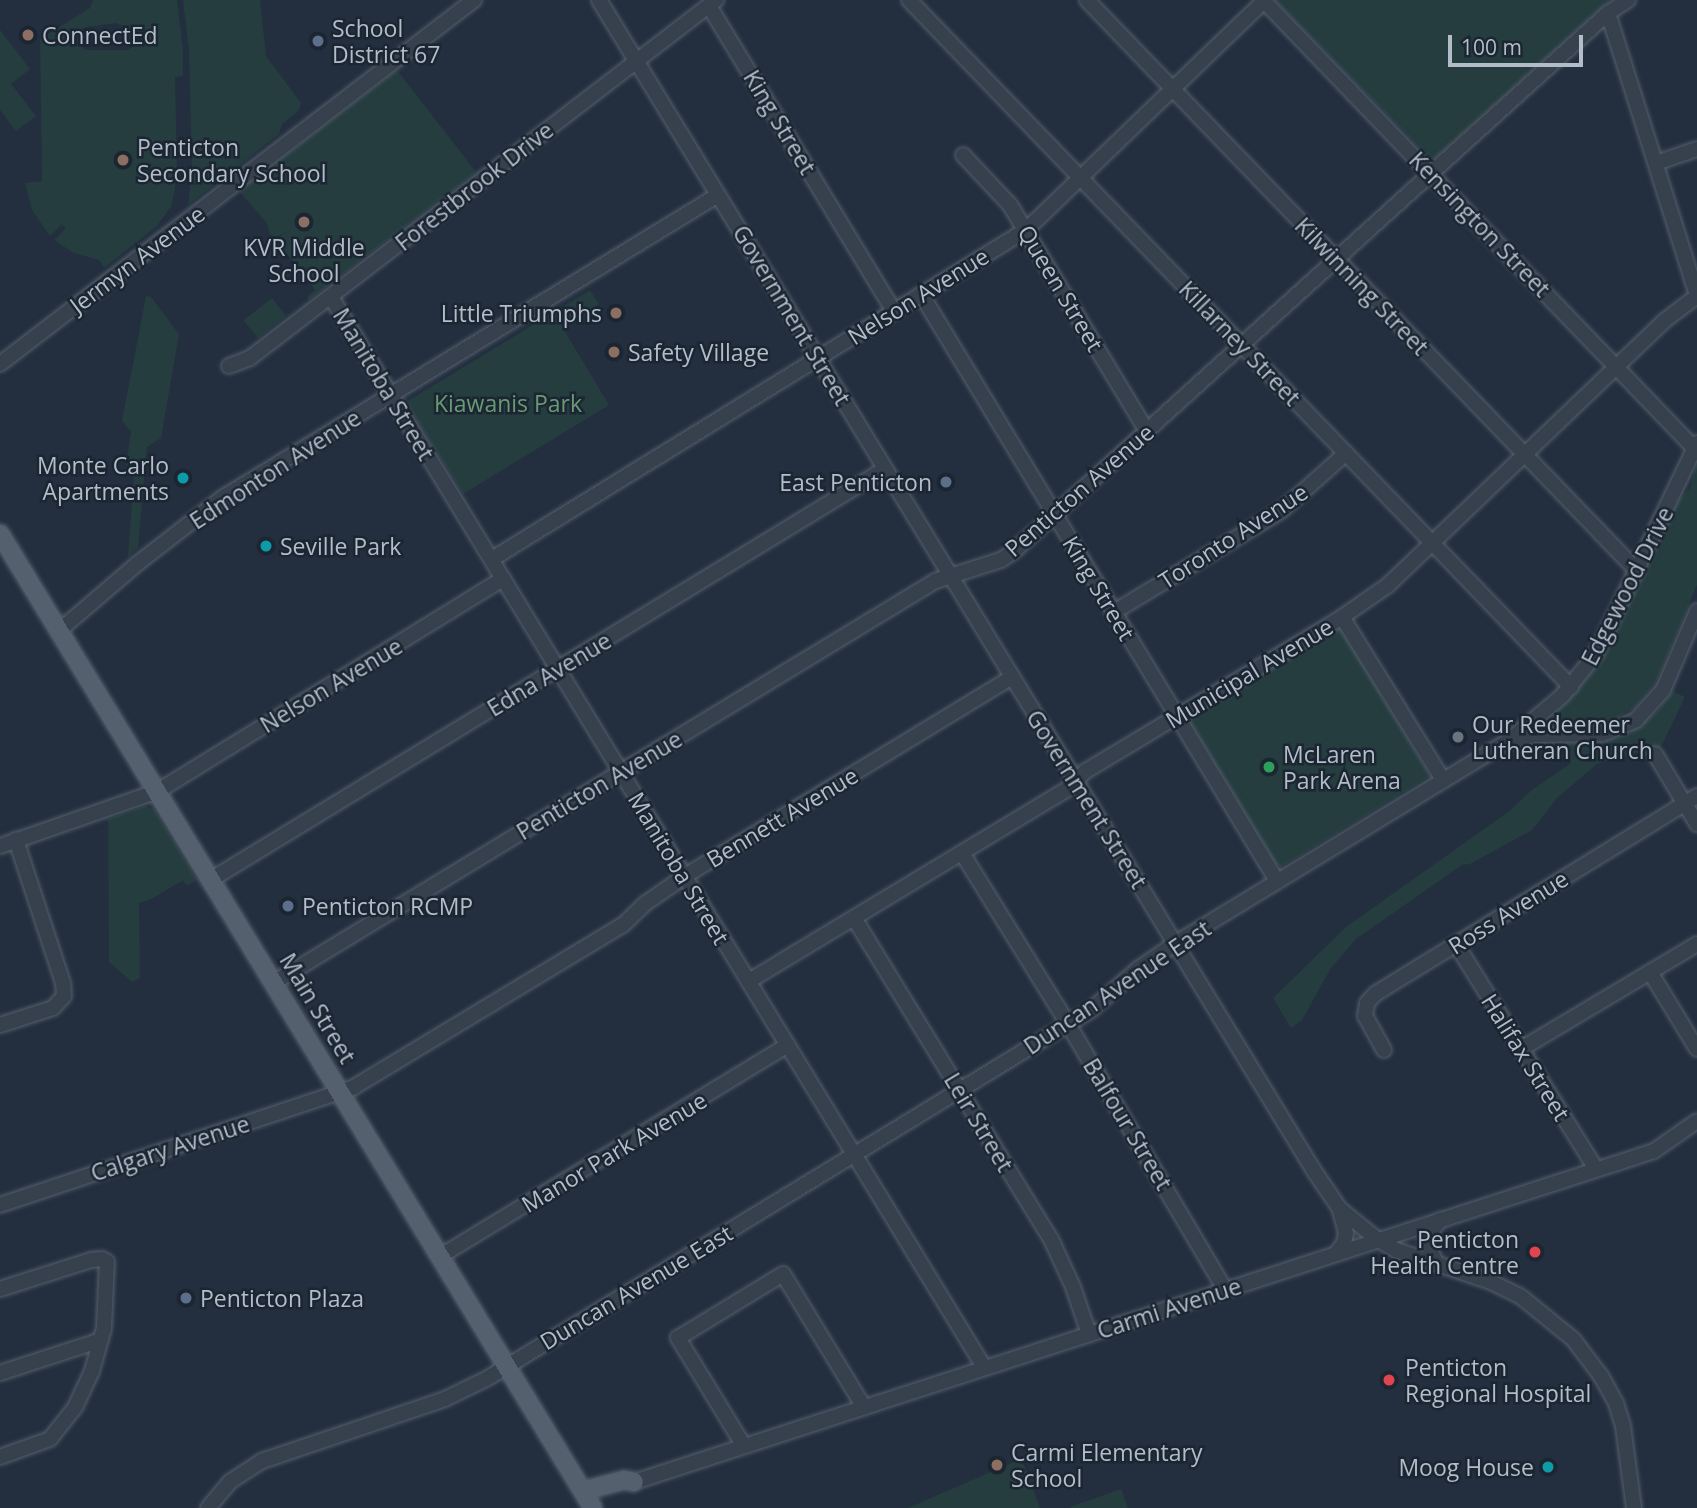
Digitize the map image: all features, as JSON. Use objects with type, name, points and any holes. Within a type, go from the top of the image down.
[{"type":"main road","name":"Main Street","points":[[0,534],[588,1500]]},
{"type":"main road","points":[[588,1500],[624,1480],[634,1482]]},
{"type":"street","name":"Jermyn Avenue","points":[[0,364],[474,0]]},
{"type":"street","name":"Government Street","points":[[599,0],[1304,1156],[1340,1209],[1378,1240],[1396,1250],[1491,1282],[1520,1296],[1573,1339],[1601,1376],[1616,1403],[1623,1426],[1633,1505]]},
{"type":"street","name":"Killarney Street","points":[[909,0],[1571,687]]},
{"type":"street","name":"Kilwinning Street","points":[[1087,0],[1637,570]]},
{"type":"street","name":"Penticton Avenue","points":[[275,982],[935,581],[1005,557],[1608,13],[1629,0]]},
{"type":"street","name":"Nelson Avenue","points":[[492,559],[1026,230],[1264,1]]},
{"type":"street","name":"Kensington Street","points":[[1264,1],[1696,446]]},
{"type":"street","name":"Forestbrook Drive","points":[[229,366],[250,358],[713,3]]},
{"type":"street","name":"King Street","points":[[713,3],[894,311]]},
{"type":"street","points":[[1608,13],[1697,295]]},
{"type":"street","points":[[1656,163],[1697,149]]},
{"type":"street","name":"Queen Street","points":[[963,155],[1010,205],[1147,431]]},
{"type":"street","name":"Edmonton Avenue","points":[[60,630],[136,564],[222,498],[718,195]]},
{"type":"street","name":"King Street","points":[[921,294],[1277,881]]},
{"type":"street","name":"Municipal Avenue","points":[[749,981],[962,853],[1075,782],[1086,771],[1342,617],[1387,586],[1617,366],[1679,308],[1697,295]]},
{"type":"street","name":"Manitoba Street","points":[[331,297],[984,1367]]},
{"type":"street","name":"Edgewood Drive","points":[[1505,743],[1571,687],[1596,654],[1696,446]]},
{"type":"street","name":"Toronto Avenue","points":[[1114,612],[1281,511],[1346,453]]},
{"type":"street","name":"Edna Avenue","points":[[212,879],[885,469]]},
{"type":"street","name":"Nelson Avenue","points":[[0,846],[158,790],[503,579]]},
{"type":"street","name":"Duncan Avenue East","points":[[208,1508],[231,1481],[262,1461],[445,1399],[505,1367],[1068,1024],[1099,1004],[1138,969],[1176,943],[1505,743],[1535,735],[1592,736],[1623,727],[1655,702],[1697,611]]},
{"type":"street","points":[[1342,617],[1443,780]]},
{"type":"street","points":[[1681,649],[1697,654]]},
{"type":"street","name":"Bennett Avenue","points":[[341,1092],[354,1087],[623,925],[646,903],[685,876],[1012,677]]},
{"type":"street","points":[[1655,754],[1691,800],[1697,824]]},
{"type":"street","name":"Ross Avenue","points":[[1384,1050],[1365,1016],[1367,1003],[1375,994],[1691,800]]},
{"type":"street","points":[[0,1025],[53,1008],[64,996],[63,983],[16,840]]},
{"type":"street","name":"Balfour Street","points":[[962,853],[1068,1024],[1226,1290]]},
{"type":"street","name":"Leir Street","points":[[854,918],[1051,1240],[1073,1287],[1089,1334]]},
{"type":"street","name":"Halifax Street","points":[[1456,944],[1597,1169]]},
{"type":"street","points":[[1521,1049],[1697,944]]},
{"type":"street","points":[[1650,972],[1697,1049]]},
{"type":"street","name":"Manor Park Avenue","points":[[439,1257],[788,1045]]},
{"type":"street","name":"Calgary Avenue","points":[[0,1205],[341,1092]]},
{"type":"street","name":"Carmi Avenue","points":[[634,1482],[1654,1151],[1697,1121]]},
{"type":"street","points":[[1336,1254],[1346,1233],[1340,1209]]},
{"type":"street","points":[[1436,1263],[1426,1239],[1440,1220]]},
{"type":"street","points":[[0,1289],[102,1259],[107,1262],[102,1340],[85,1388],[62,1428],[44,1442],[0,1457]]},
{"type":"street","points":[[744,1446],[678,1338],[783,1274],[864,1407]]},
{"type":"street","points":[[0,1373],[102,1340]]},
{"type":"green space","points":[[93,0],[177,0],[183,49],[183,76],[175,77],[177,174],[172,205],[157,226],[104,268],[99,260],[74,253],[54,240],[66,228],[62,224],[50,236],[32,210],[25,183],[42,181],[40,39],[90,8]],"holes":[[[116,23],[134,30],[145,39],[128,50],[87,50],[68,40],[86,27]]]},
{"type":"green space","points":[[183,0],[260,0],[266,56],[301,103],[299,110],[282,124],[279,134],[188,205],[192,173],[189,50]]},
{"type":"green space","points":[[1275,0],[1610,0],[1432,161]]},
{"type":"green space","points":[[0,30],[30,69],[11,84],[36,116],[16,131],[0,110]]},
{"type":"green space","name":"KVR Middle School","points":[[397,70],[476,172],[309,300],[307,297],[315,290],[272,237],[278,238],[287,231],[277,237],[271,236],[266,222],[239,191]]},
{"type":"green space","name":"Kiawanis Park","points":[[590,290],[599,304],[584,314],[583,310],[578,309],[580,316],[562,327],[609,405],[463,494],[406,402]]},
{"type":"green space","points":[[146,296],[151,297],[179,334],[161,438],[147,447],[138,548],[128,557],[135,460],[126,466],[131,432],[122,421]]},
{"type":"green space","points":[[272,298],[286,316],[258,338],[244,320]]},
{"type":"green space","points":[[1697,462],[1697,585],[1656,682],[1634,708],[1610,721],[1584,726],[1543,724],[1572,696],[1606,649],[1678,501],[1690,488]]},
{"type":"green space","points":[[1337,628],[1343,632],[1430,776],[1281,867],[1276,864],[1189,720],[1193,714]]},
{"type":"green space","points":[[1672,691],[1685,697],[1661,747],[1648,756],[1638,752],[1597,764],[1558,797],[1532,830],[1470,864],[1462,865],[1356,939],[1331,968],[1302,1020],[1291,1028],[1273,998],[1346,927],[1508,812],[1532,790],[1571,763],[1560,743],[1603,742],[1626,735],[1656,712]]},
{"type":"green space","points":[[145,806],[154,809],[197,880],[187,886],[183,880],[139,903],[140,978],[132,982],[109,962],[108,819]]},
{"type":"green space","points":[[1016,1461],[1024,1465],[1040,1508],[908,1508]]},
{"type":"green space","points":[[1121,1489],[1128,1508],[1070,1507]]},
{"type":"place","name":"ConnectEd","points":[[28,35]]},
{"type":"place","name":"School District 67","points":[[318,41]]},
{"type":"place","name":"Penticton Secondary School","points":[[123,160]]},
{"type":"place","name":"KVR Middle School","points":[[304,222]]},
{"type":"place","name":"Little Triumphs","points":[[616,313]]},
{"type":"place","name":"Safety Village","points":[[614,352]]},
{"type":"place","name":"Monte Carlo Apartments","points":[[183,478]]},
{"type":"place","name":"East Penticton","points":[[946,482]]},
{"type":"place","name":"Seville Park","points":[[266,546]]},
{"type":"place","name":"Our Redeemer Lutheran Church","points":[[1458,737]]},
{"type":"place","name":"McLaren Park Arena","points":[[1269,767]]},
{"type":"place","name":"Penticton RCMP","points":[[288,906]]},
{"type":"place","name":"Penticton Health Centre","points":[[1535,1252]]},
{"type":"place","name":"Penticton Plaza","points":[[186,1298]]},
{"type":"place","name":"Penticton Regional Hospital","points":[[1389,1380]]},
{"type":"place","name":"Carmi Elementary School","points":[[997,1465]]},
{"type":"place","name":"Moog House","points":[[1548,1467]]}]
